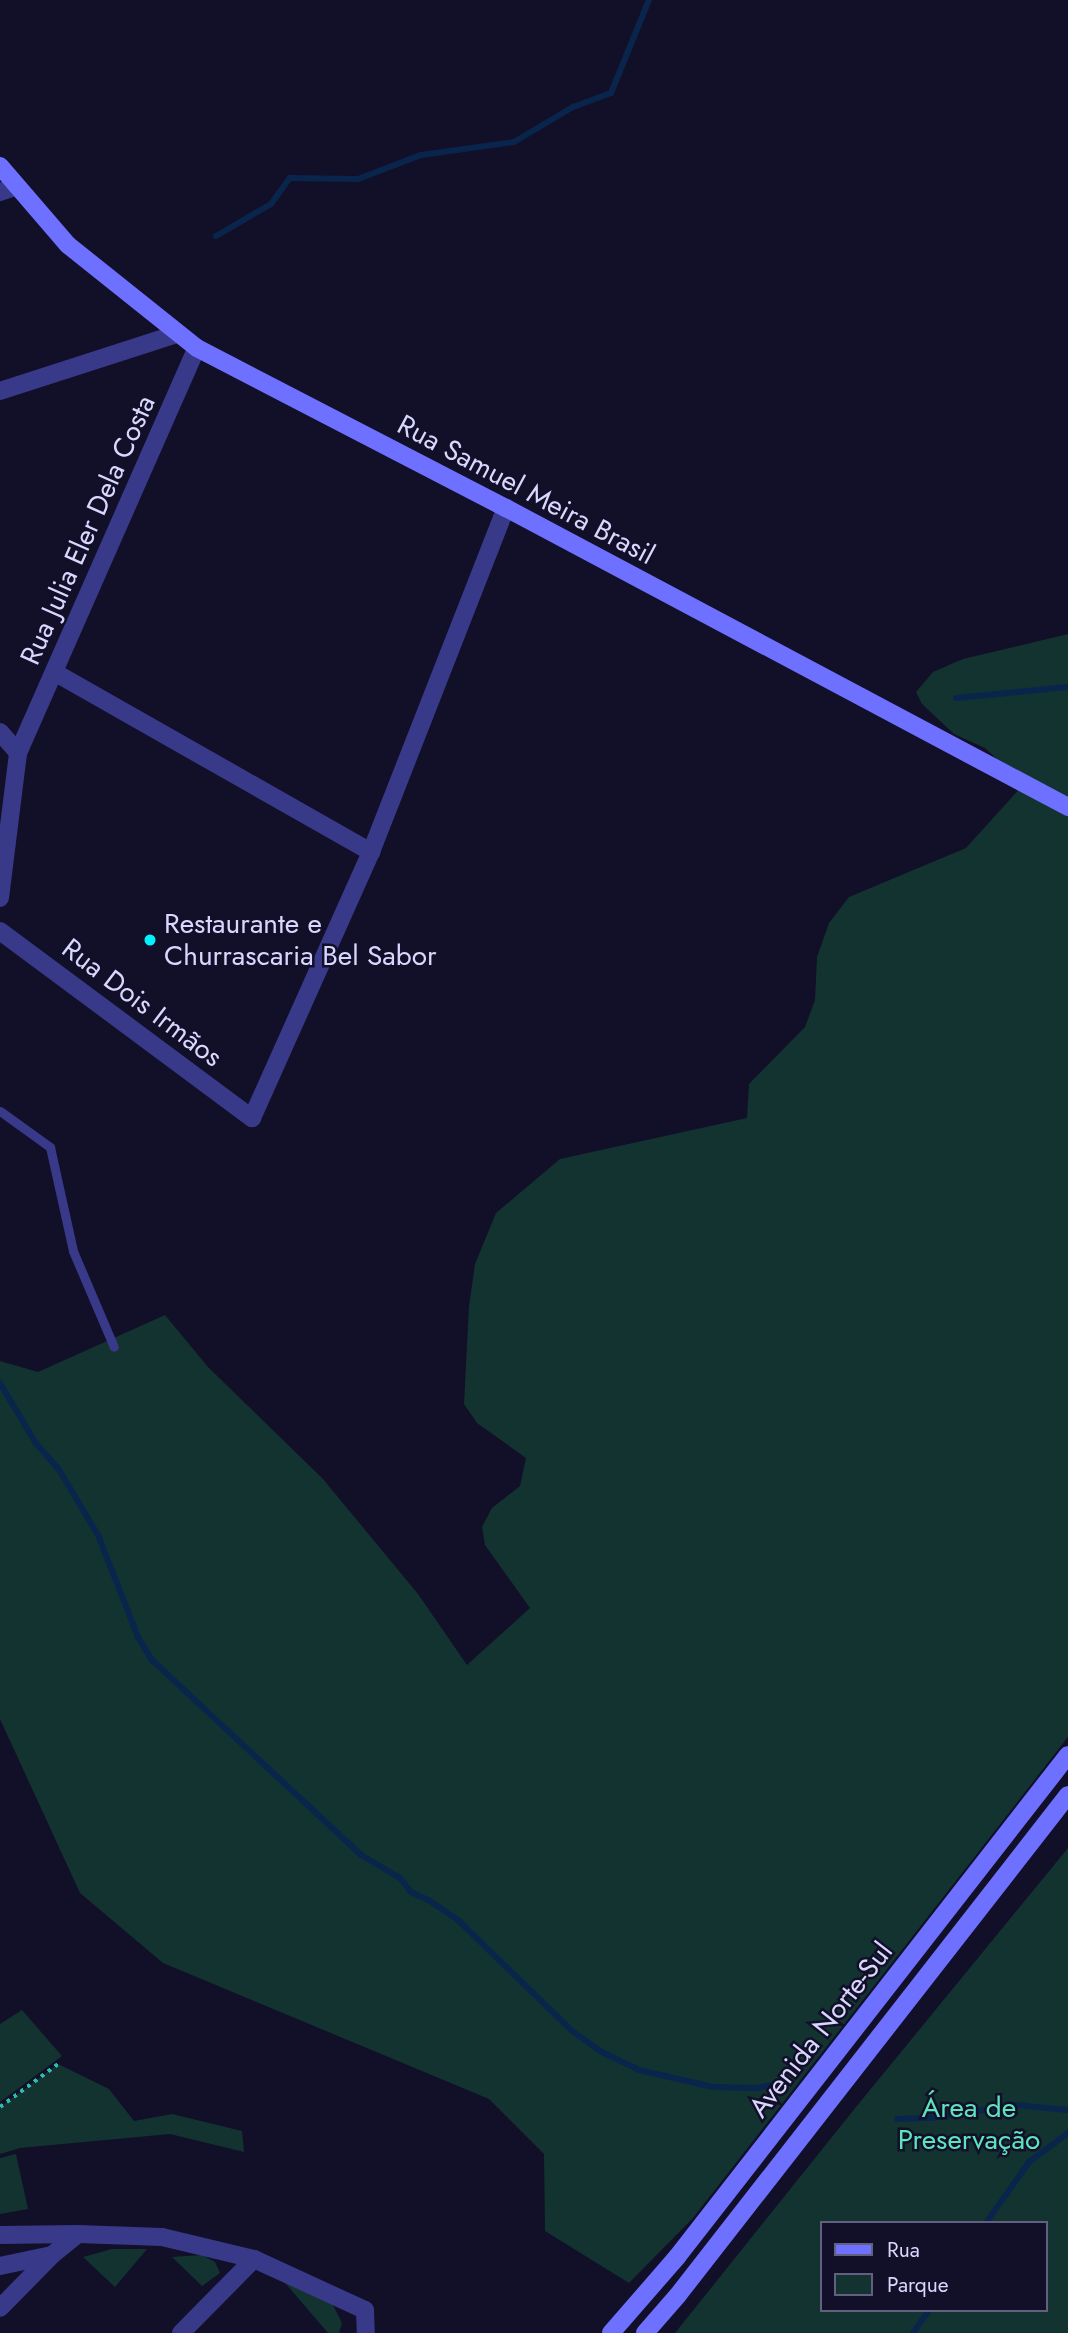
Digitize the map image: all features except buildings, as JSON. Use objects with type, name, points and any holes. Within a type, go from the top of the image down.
[{"type":"main road","name":"Rua Samuel Meira Brasil","points":[[0,166],[8,189],[68,245],[197,348],[506,508],[1068,807]]},
{"type":"main road","name":"Avenida Norte-Sul","points":[[611,2333],[677,2257],[1068,1755]]},
{"type":"main road","name":"Avenida Norte-Sul","points":[[645,2333],[678,2295],[1068,1795]]},
{"type":"street","points":[[0,391],[177,334]]},
{"type":"street","name":"Rua Julia Eler Dela Costa","points":[[0,898],[18,753],[197,348]]},
{"type":"street","points":[[54,672],[371,852],[506,508]]},
{"type":"street","points":[[0,733],[18,753]]},
{"type":"street","name":"Rua Dois Irmãos","points":[[0,931],[252,1118],[371,852]]},
{"type":"street","points":[[0,2308],[52,2255],[78,2234]]},
{"type":"street","points":[[0,2235],[162,2237],[254,2259],[365,2310],[366,2333]]},
{"type":"street","points":[[0,2266],[52,2255]]},
{"type":"street","points":[[181,2333],[254,2259]]},
{"type":"lane","points":[[0,1111],[50,1147],[73,1251],[114,1347]]},
{"type":"path","points":[[0,2107],[58,2064]]},
{"type":"green space","points":[[1068,634],[1068,1737],[693,2218],[629,2283],[545,2231],[544,2154],[489,2099],[163,1963],[80,1893],[0,1719],[0,1361],[38,1372],[165,1315],[208,1367],[323,1479],[418,1594],[467,1665],[530,1608],[485,1545],[482,1527],[492,1508],[520,1486],[526,1458],[477,1423],[464,1404],[469,1306],[475,1264],[496,1213],[560,1159],[747,1118],[749,1084],[805,1027],[815,1000],[817,957],[829,923],[849,897],[966,848],[1024,784],[985,748],[954,734],[922,704],[916,692],[933,672],[963,659]]},
{"type":"green space","name":"Área de Preservação","points":[[1068,1848],[1068,2333],[675,2333],[856,2107]]},
{"type":"green space","points":[[22,2010],[62,2056],[0,2102],[0,2024]]},
{"type":"green space","points":[[58,2064],[109,2089],[134,2121],[172,2114],[242,2131],[244,2152],[170,2134],[20,2148],[0,2154],[0,2107]]},
{"type":"green space","points":[[16,2154],[28,2209],[0,2214],[0,2158]]},
{"type":"green space","points":[[112,2249],[147,2249],[115,2287],[83,2257]]},
{"type":"green space","points":[[202,2255],[215,2262],[220,2273],[202,2286],[172,2257]]},
{"type":"green space","points":[[280,2277],[332,2303],[342,2323],[339,2333],[328,2333]]},
{"type":"waterway","points":[[216,236],[271,204],[290,178],[358,179],[421,155],[514,142],[573,107],[611,93],[649,0]]},
{"type":"waterway","points":[[956,698],[1068,687]]},
{"type":"waterway","points":[[0,1383],[35,1442],[58,1468],[98,1535],[138,1637],[152,1660],[361,1855],[400,1878],[411,1892],[458,1920],[572,2031],[602,2052],[639,2070],[713,2087],[758,2088],[782,2083]]},
{"type":"waterway","points":[[897,2119],[931,2118],[1016,2105],[1068,2110]]},
{"type":"waterway","points":[[987,2221],[1029,2162],[1068,2133]]},
{"type":"waterway","points":[[913,2333],[928,2312]]},
{"type":"place","name":"Restaurante e Churrascaria Bel Sabor","points":[[150,940]]}]
